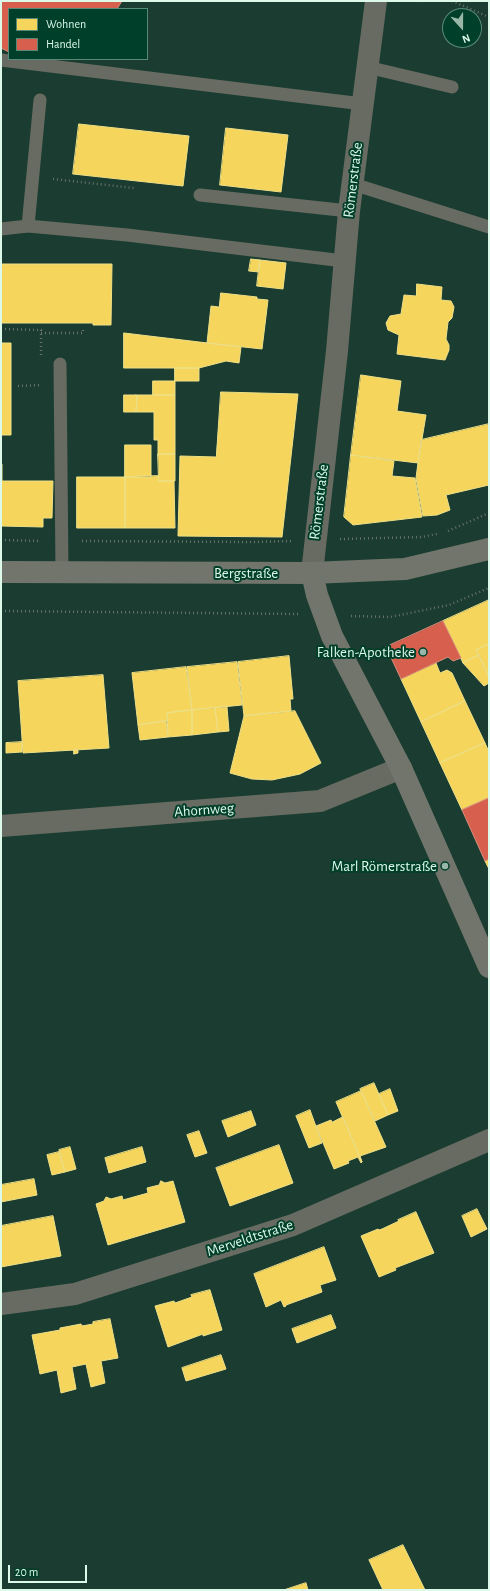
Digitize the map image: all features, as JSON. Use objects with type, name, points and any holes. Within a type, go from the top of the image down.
[{"type":"main road","name":"Bergstraße","points":[[1,572],[312,573],[405,569],[489,549]]},
{"type":"main road","name":"Römerstraße","points":[[312,573],[317,594],[332,636],[401,768],[489,967]]},
{"type":"street","name":"Römerstraße","points":[[312,573],[337,351],[349,211],[376,1]]},
{"type":"street","name":"Ahornweg","points":[[1,826],[320,801],[401,768]]},
{"type":"street","name":"Merveldtstraße","points":[[1,1304],[75,1294],[293,1225],[489,1140]]},
{"type":"lane","points":[[1,60],[363,104]]},
{"type":"lane","points":[[367,67],[452,87]]},
{"type":"lane","points":[[28,226],[40,100]]},
{"type":"lane","points":[[353,184],[489,227]]},
{"type":"lane","points":[[200,195],[349,211]]},
{"type":"lane","points":[[1,229],[28,226],[127,235],[344,261]]},
{"type":"lane","points":[[60,364],[62,572]]},
{"type":"path","points":[[418,1],[424,1]]},
{"type":"path","points":[[452,1],[489,17]]},
{"type":"path","points":[[33,177],[134,188]]},
{"type":"path","points":[[41,333],[83,333],[83,327]]},
{"type":"path","points":[[1,329],[41,330],[41,356]]},
{"type":"path","points":[[1,540],[252,542],[373,537],[422,537],[450,531],[489,513]]},
{"type":"path","points":[[1,611],[390,617],[450,605],[489,588]]},
{"type":"building: Wohnen","points":[[79,124],[189,136],[183,186],[73,174]]},
{"type":"building: Wohnen","points":[[226,128],[288,135],[281,192],[220,185]]},
{"type":"building: Wohnen","points":[[251,259],[260,260],[259,272],[249,271]]},
{"type":"building: Wohnen","points":[[260,260],[286,263],[283,289],[257,286]]},
{"type":"building: Wohnen","points":[[1,264],[112,264],[111,325],[93,325],[93,323],[1,323]]},
{"type":"building: Wohnen","points":[[417,284],[442,287],[441,300],[451,301],[454,307],[452,318],[448,322],[446,339],[449,345],[449,350],[445,360],[397,354],[399,335],[388,330],[386,323],[390,316],[401,314],[404,295],[416,296]]},
{"type":"building: Wohnen","points":[[221,293],[257,297],[257,299],[268,300],[262,349],[207,343],[211,306],[219,307]]},
{"type":"building: Wohnen","points":[[124,333],[241,347],[239,363],[226,361],[199,368],[124,368]]},
{"type":"building: Wohnen","points":[[1,343],[11,343],[11,435],[1,435]]},
{"type":"building: Wohnen","points":[[175,368],[199,368],[199,381],[175,381]]},
{"type":"building: Wohnen","points":[[361,375],[401,381],[397,411],[426,415],[418,463],[351,455]]},
{"type":"building: Wohnen","points":[[153,381],[175,381],[175,395],[153,395]]},
{"type":"building: Wohnen","points":[[221,392],[298,394],[282,537],[178,536],[180,456],[216,457]]},
{"type":"building: Wohnen","points":[[124,395],[137,396],[136,412],[124,412]]},
{"type":"building: Wohnen","points":[[136,395],[175,395],[175,454],[158,454],[158,440],[154,440],[154,412],[136,412]]},
{"type":"building: Wohnen","points":[[489,424],[489,485],[446,495],[450,510],[437,515],[423,516],[416,478],[421,440]]},
{"type":"building: Wohnen","points":[[125,445],[151,445],[151,477],[125,477]]},
{"type":"building: Wohnen","points":[[158,454],[175,454],[175,481],[159,481]]},
{"type":"building: Wohnen","points":[[351,455],[394,461],[392,476],[415,478],[422,517],[353,525],[344,517]]},
{"type":"building: Wohnen","points":[[2,464],[2,481],[1,481]]},
{"type":"building: Wohnen","points":[[158,476],[159,481],[174,481],[175,528],[125,528],[125,477]]},
{"type":"building: Wohnen","points":[[77,477],[125,477],[125,528],[77,528]]},
{"type":"building: Wohnen","points":[[1,481],[53,481],[52,518],[43,518],[43,527],[1,526]]},
{"type":"building: Wohnen","points":[[489,600],[489,644],[476,650],[479,655],[463,663],[443,621]]},
{"type":"building: Wohnen","points":[[489,644],[489,677],[476,650]]},
{"type":"building: Wohnen","points":[[479,655],[489,677],[489,683],[484,686],[463,663]]},
{"type":"building: Wohnen","points":[[289,656],[293,699],[290,699],[291,711],[244,716],[238,662]]},
{"type":"building: Wohnen","points":[[237,662],[242,705],[192,710],[187,667]]},
{"type":"building: Wohnen","points":[[436,663],[440,673],[447,670],[452,673],[465,701],[421,722],[401,679]]},
{"type":"building: Wohnen","points":[[186,667],[192,710],[167,713],[168,721],[138,725],[132,673]]},
{"type":"building: Wohnen","points":[[103,675],[109,748],[23,753],[18,681]]},
{"type":"building: Wohnen","points":[[465,701],[485,743],[440,763],[421,722]]},
{"type":"building: Wohnen","points":[[227,707],[229,731],[218,732],[215,708]]},
{"type":"building: Wohnen","points":[[215,708],[218,732],[192,735],[192,710]]},
{"type":"building: Wohnen","points":[[192,710],[192,735],[168,737],[167,713]]},
{"type":"building: Wohnen","points":[[295,711],[321,763],[300,774],[272,780],[252,779],[230,773],[244,716]]},
{"type":"building: Wohnen","points":[[166,721],[168,737],[140,740],[138,725]]},
{"type":"building: Wohnen","points":[[22,742],[22,752],[6,753],[6,743]]},
{"type":"building: Wohnen","points":[[485,743],[489,752],[489,798],[462,810],[440,763]]},
{"type":"building: Wohnen","points":[[74,750],[78,750],[78,753],[74,754]]},
{"type":"building: Wohnen","points":[[489,859],[489,869],[485,861]]},
{"type":"building: Wohnen","points":[[374,1083],[388,1115],[375,1121],[360,1089]]},
{"type":"building: Wohnen","points":[[390,1089],[398,1111],[388,1115],[379,1094]]},
{"type":"building: Wohnen","points":[[361,1091],[386,1147],[360,1156],[362,1162],[336,1102]]},
{"type":"building: Wohnen","points":[[310,1110],[322,1143],[309,1148],[296,1116]]},
{"type":"building: Wohnen","points":[[251,1111],[256,1125],[228,1137],[222,1121]]},
{"type":"building: Wohnen","points":[[343,1117],[362,1162],[361,1163],[358,1157],[348,1161],[349,1163],[334,1169],[316,1126],[331,1120],[332,1122]]},
{"type":"building: Wohnen","points":[[199,1131],[207,1153],[195,1157],[187,1135]]},
{"type":"building: Wohnen","points":[[279,1145],[293,1183],[230,1206],[216,1168]]},
{"type":"building: Wohnen","points":[[70,1147],[76,1169],[65,1172],[59,1150]]},
{"type":"building: Wohnen","points":[[142,1147],[146,1162],[109,1173],[105,1158]]},
{"type":"building: Wohnen","points":[[59,1152],[65,1172],[52,1175],[47,1155]]},
{"type":"building: Wohnen","points":[[34,1179],[37,1195],[1,1202],[1,1185]]},
{"type":"building: Wohnen","points":[[161,1181],[165,1183],[173,1181],[185,1222],[108,1245],[96,1204],[104,1201],[106,1197],[111,1199],[122,1196],[123,1200],[148,1193],[147,1188],[159,1185]]},
{"type":"building: Wohnen","points":[[477,1209],[487,1229],[471,1237],[462,1216]]},
{"type":"building: Wohnen","points":[[416,1212],[434,1253],[395,1268],[396,1270],[379,1277],[361,1236],[378,1229],[382,1229]]},
{"type":"building: Wohnen","points":[[53,1216],[61,1256],[1,1267],[1,1226]]},
{"type":"building: Wohnen","points":[[324,1247],[336,1280],[320,1285],[322,1292],[284,1307],[281,1300],[266,1307],[254,1274]]},
{"type":"building: Wohnen","points":[[210,1290],[222,1330],[203,1336],[203,1334],[168,1347],[155,1306],[174,1301],[175,1303],[192,1297],[191,1295]]},
{"type":"building: Wohnen","points":[[331,1315],[336,1328],[297,1343],[292,1329]]},
{"type":"building: Wohnen","points":[[110,1319],[118,1358],[101,1361],[105,1383],[91,1387],[86,1364],[72,1367],[76,1389],[61,1393],[57,1370],[40,1374],[32,1335],[60,1330],[60,1328],[81,1324],[82,1326],[93,1324],[93,1322]]},
{"type":"building: Wohnen","points":[[221,1355],[226,1369],[186,1381],[182,1368]]},
{"type":"building: Wohnen","points":[[403,1545],[425,1590],[383,1590],[369,1560]]},
{"type":"building: Wohnen","points":[[306,1583],[308,1590],[284,1590]]},
{"type":"building: Handel","points":[[1,1],[122,1],[118,8],[8,8],[8,52],[1,48]]},
{"type":"building: Handel","name":"Falken-Apotheke","points":[[443,621],[461,658],[453,661],[448,657],[401,679],[386,647]]},
{"type":"building: Handel","points":[[489,798],[489,859],[485,861],[462,810]]},
{"type":"place","name":"Falken-Apotheke","points":[[423,652]]},
{"type":"place","name":"Marl Römerstraße","points":[[445,866]]}]
